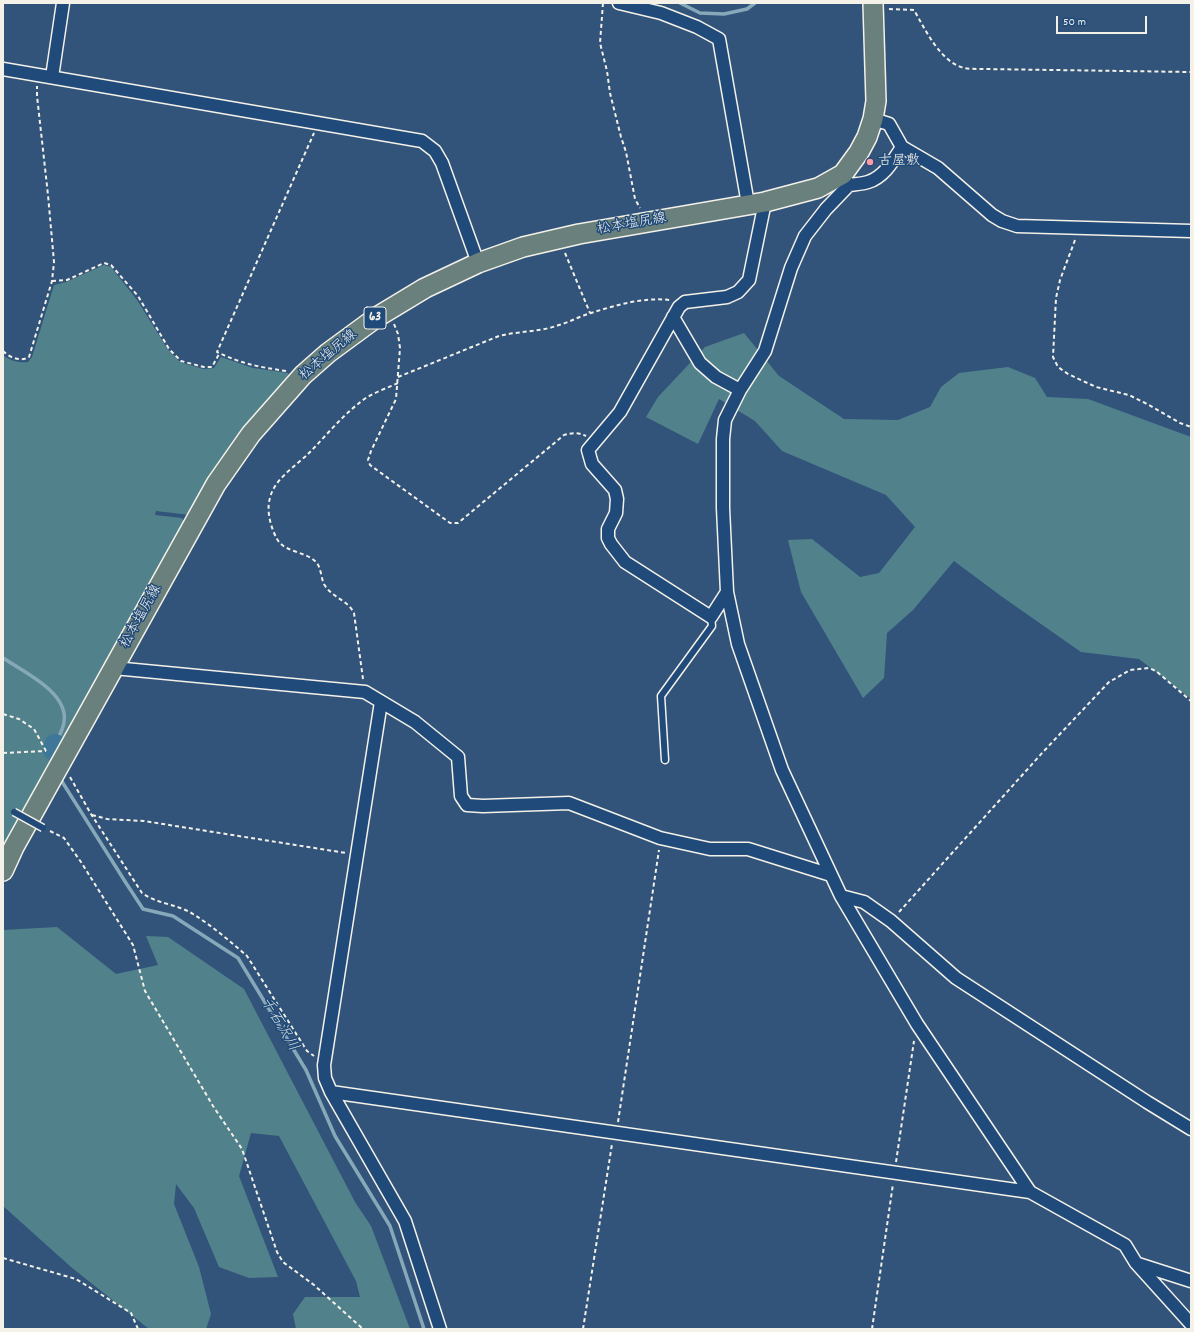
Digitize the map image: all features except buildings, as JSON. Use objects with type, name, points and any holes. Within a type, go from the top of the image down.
[{"type":"main road","name":"松本塩尻線","points":[[3,871],[14,847],[216,484],[251,434],[304,375],[328,353],[377,317],[425,288],[478,263],[523,247],[558,238],[757,203],[846,180],[867,137],[873,120],[876,101],[873,5]]},
{"type":"street","points":[[52,77],[63,3]]},
{"type":"street","points":[[619,3],[661,13],[697,27],[719,39],[757,203],[749,280],[738,292],[727,298],[685,302],[676,312],[620,412],[588,450],[592,464],[615,490],[617,499],[616,513],[608,529],[608,538],[625,562],[711,617],[728,592]]},
{"type":"street","points":[[3,69],[422,141],[435,151],[442,163],[478,263]]},
{"type":"street","points":[[873,120],[889,124],[902,147],[938,168],[992,215],[1002,221],[1017,226],[1191,231]]},
{"type":"street","points":[[902,147],[881,175],[868,182],[846,180],[805,236],[791,268],[765,351],[740,390],[725,420],[723,439],[723,508],[728,592],[738,644],[782,770],[841,896],[917,1024],[1030,1192]]},
{"type":"street","points":[[676,312],[700,363],[716,377],[740,390]]},
{"type":"street","points":[[114,668],[365,692],[415,722],[458,757],[461,796],[467,805],[483,806],[569,803],[660,838],[710,849],[748,849],[831,875]]},
{"type":"street","points":[[382,702],[324,1064],[325,1078],[331,1092],[406,1221],[440,1329]]},
{"type":"street","points":[[841,896],[864,902],[890,921],[956,978],[1191,1129]]},
{"type":"street","points":[[331,1092],[1030,1192],[1125,1245],[1136,1263],[1191,1324]]},
{"type":"street","points":[[1136,1263],[1191,1281]]},
{"type":"lane","points":[[665,760],[662,696],[712,626],[711,617]]},
{"type":"lane","points":[[14,812],[43,828]]},
{"type":"path","points":[[603,3],[600,43],[607,71],[610,93],[626,152],[634,199],[648,222]]},
{"type":"path","points":[[873,5],[914,10],[938,49],[952,62],[963,68],[1191,72]]},
{"type":"path","points":[[3,351],[16,359],[24,360],[29,357],[52,281],[54,262],[37,96],[38,75]]},
{"type":"path","points":[[304,375],[254,366],[230,359],[217,352],[318,123]]},
{"type":"path","points":[[1079,227],[1060,280],[1056,298],[1053,357],[1058,367],[1068,374],[1096,387],[1129,395],[1180,423],[1191,426]]},
{"type":"path","points":[[558,238],[590,313]]},
{"type":"path","points":[[52,281],[67,280],[104,263],[111,265],[138,296],[170,349],[181,361],[204,367],[212,367],[220,353]]},
{"type":"path","points":[[398,377],[499,336],[552,327],[590,313],[644,300],[670,300],[676,312]]},
{"type":"path","points":[[388,310],[398,334],[400,348],[396,399],[368,460],[370,465],[450,523],[458,523],[564,435],[574,433],[581,434],[596,441]]},
{"type":"path","points":[[365,692],[356,625],[354,614],[350,606],[333,594],[324,584],[317,563],[312,558],[290,550],[278,540],[272,528],[268,512],[270,498],[274,488],[338,422],[359,403],[379,391],[398,383]]},
{"type":"path","points":[[890,921],[1043,752],[1109,682],[1130,670],[1149,668],[1156,671],[1191,701]]},
{"type":"path","points":[[3,714],[19,719],[34,729],[46,751]]},
{"type":"path","points":[[3,753],[46,751],[62,760],[91,814],[142,893],[151,899],[175,906],[193,914],[233,943],[247,956],[307,1051],[324,1064]]},
{"type":"path","points":[[91,814],[107,819],[144,821],[357,855]]},
{"type":"path","points":[[43,828],[64,838],[81,862],[133,945],[145,991],[213,1106],[242,1149],[277,1252],[283,1262],[314,1285],[363,1329]]},
{"type":"path","points":[[583,1329],[615,1133],[660,838]]},
{"type":"path","points":[[3,1258],[76,1279],[131,1313],[138,1329]]},
{"type":"green space","points":[[104,265],[111,267],[137,300],[167,348],[180,362],[203,369],[214,368],[221,357],[253,368],[288,373],[291,378],[190,515],[156,511],[155,515],[182,518],[185,524],[3,856],[3,355],[15,361],[28,362],[32,357],[54,285],[66,282]]},
{"type":"green space","points":[[744,333],[779,376],[844,419],[898,420],[930,407],[941,387],[959,373],[1008,367],[1035,378],[1047,397],[1088,399],[1191,437],[1191,699],[1139,659],[1081,652],[954,561],[913,610],[887,633],[884,678],[863,698],[801,592],[788,540],[812,539],[860,577],[879,573],[915,527],[886,495],[782,451],[755,421],[719,399],[698,444],[646,417],[658,397],[705,347]]},
{"type":"green space","points":[[57,927],[116,974],[158,965],[146,936],[168,937],[244,989],[355,1202],[371,1226],[410,1329],[296,1329],[293,1314],[305,1297],[360,1297],[356,1281],[279,1136],[251,1133],[239,1176],[278,1277],[249,1278],[219,1267],[194,1208],[176,1184],[174,1204],[199,1267],[211,1314],[206,1329],[149,1329],[71,1267],[3,1206],[3,930]]},
{"type":"waterway","points":[[680,3],[700,13],[724,14],[747,9],[755,3]]},
{"type":"waterway","name":"千石沢川","points":[[3,658],[43,684],[60,702],[64,711],[64,722],[62,731],[55,745]]},
{"type":"waterway","name":"千石沢川","points":[[54,750],[55,745]]},
{"type":"waterway","name":"千石沢川","points":[[61,780],[143,909],[173,916],[238,958],[306,1070],[335,1136],[390,1226],[424,1329]]},
{"type":"place","name":"古屋敷","points":[[870,162]]}]
